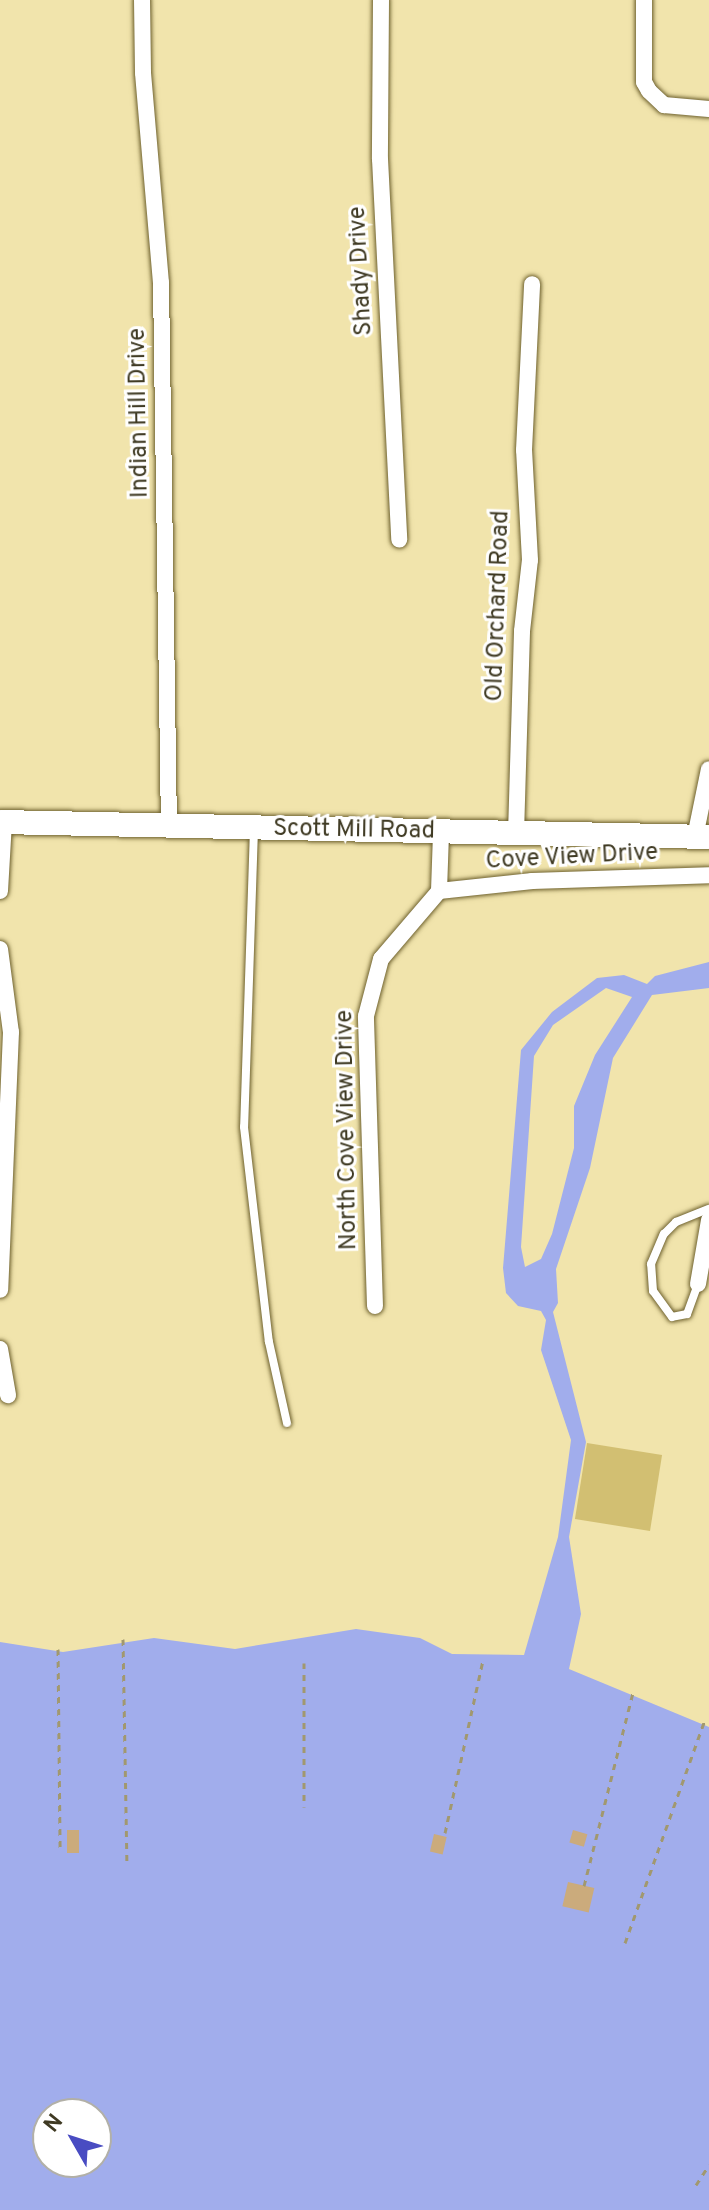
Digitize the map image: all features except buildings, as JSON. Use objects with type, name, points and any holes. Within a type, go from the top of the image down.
[{"type":"street","name":"Indian Hill Drive","points":[[142,0],[143,73],[161,283],[169,826]]},
{"type":"street","name":"Shady Drive","points":[[381,0],[380,159],[399,540]]},
{"type":"street","points":[[644,0],[644,82],[657,99],[674,107],[709,109]]},
{"type":"street","name":"Old Orchard Road","points":[[516,834],[522,631],[530,560],[524,450],[532,284]]},
{"type":"street","points":[[702,837],[709,769]]},
{"type":"street","name":"Scott Mill Road","points":[[2,822],[702,837]]},
{"type":"street","points":[[0,891],[2,822]]},
{"type":"street","points":[[439,891],[441,833]]},
{"type":"street","name":"Cove View Drive","points":[[439,891],[532,881],[709,875]]},
{"type":"street","name":"North Cove View Drive","points":[[375,1306],[366,1016],[381,959],[439,891]]},
{"type":"street","points":[[0,949],[11,1032],[0,1290]]},
{"type":"street","points":[[698,1284],[709,1220]]},
{"type":"street","points":[[0,1349],[8,1395]]},
{"type":"lane","points":[[254,829],[244,1127],[269,1342],[287,1423]]},
{"type":"lane","points":[[698,1284],[687,1314],[672,1317],[653,1291],[651,1264],[664,1234],[676,1222],[709,1209]]},
{"type":"path","points":[[123,1639],[127,1863]]},
{"type":"path","points":[[58,1649],[60,1851]]},
{"type":"path","points":[[445,1833],[483,1660]]},
{"type":"path","points":[[304,1663],[304,1807]]},
{"type":"path","points":[[584,1886],[633,1693]]},
{"type":"path","points":[[625,1943],[705,1720]]},
{"type":"path","points":[[696,2185],[709,2165]]},
{"type":"shaded area","points":[[587,1443],[662,1455],[650,1531],[575,1519]]},
{"type":"water","points":[[709,962],[709,988],[652,995],[613,1058],[590,1168],[556,1269],[558,1303],[553,1312],[586,1442],[569,1537],[581,1614],[569,1669],[709,1727],[709,2210],[0,2210],[0,1642],[63,1652],[154,1638],[235,1649],[356,1629],[420,1638],[452,1654],[524,1655],[558,1537],[571,1440],[541,1350],[546,1320],[541,1311],[518,1306],[506,1293],[503,1268],[521,1050],[552,1012],[597,978],[624,975],[647,984],[655,976]],"holes":[[[606,988],[632,997],[595,1055],[574,1106],[574,1148],[552,1234],[541,1259],[525,1267],[521,1247],[534,1056],[553,1025]]]}]
